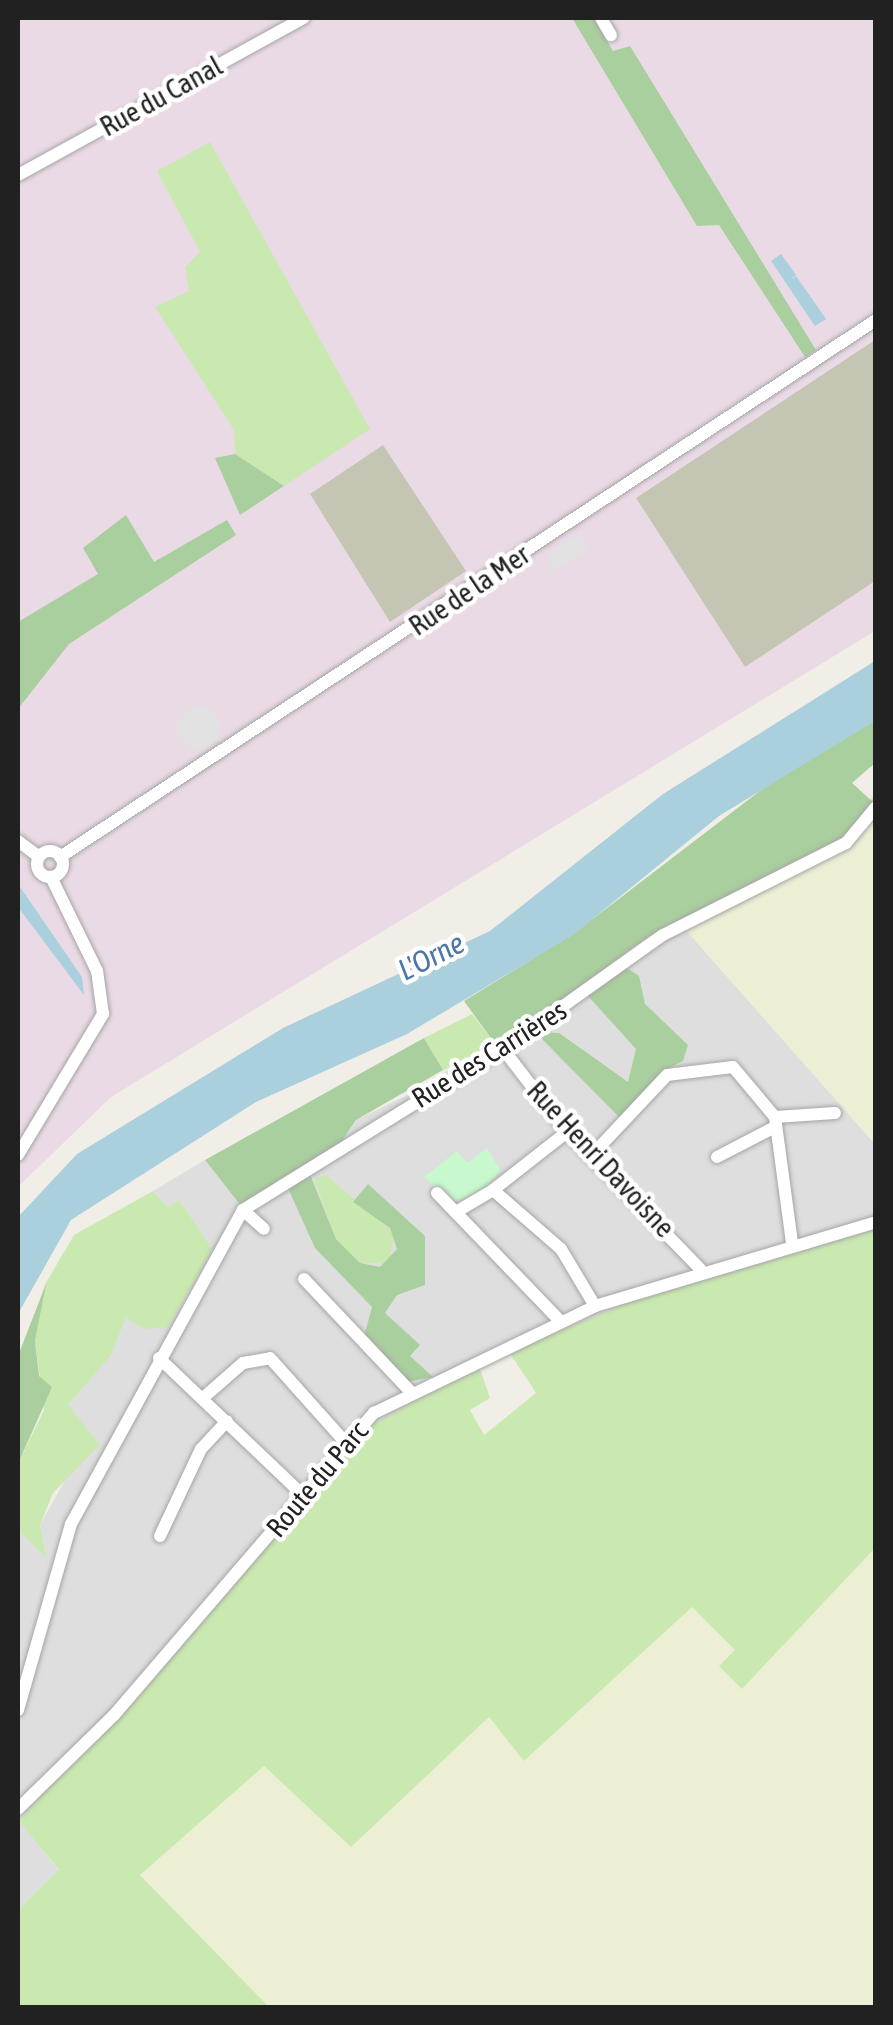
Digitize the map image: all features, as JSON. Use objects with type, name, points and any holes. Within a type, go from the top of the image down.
[{"type":"street","name":"Rue du Canal","points":[[18,175],[304,18]]},
{"type":"street","points":[[601,18],[611,35]]},
{"type":"street","name":"Rue de la Mer","points":[[60,856],[876,320]]},
{"type":"street","name":"Rue des Carrières","points":[[18,1710],[66,1537],[118,1452],[159,1358],[244,1210],[503,1049],[663,935],[846,843],[876,807]]},
{"type":"street","points":[[18,841],[39,856],[60,856],[52,877]]},
{"type":"street","points":[[18,1155],[94,1040],[104,1001],[52,877],[38,869],[39,856]]},
{"type":"street","name":"Rue Henri Davoisne","points":[[503,1049],[567,1132],[700,1269]]},
{"type":"street","points":[[591,1156],[668,1076],[691,1066],[742,1072],[775,1122],[792,1243]]},
{"type":"street","points":[[716,1157],[775,1122],[835,1113]]},
{"type":"street","points":[[456,1212],[493,1190],[567,1132]]},
{"type":"street","points":[[493,1190],[560,1249],[594,1306]]},
{"type":"street","points":[[437,1193],[561,1322]]},
{"type":"street","points":[[244,1210],[264,1229]]},
{"type":"street","name":"Route du Parc","points":[[18,1809],[114,1716],[344,1442],[411,1392],[594,1306],[700,1269],[876,1222]]},
{"type":"street","points":[[304,1279],[411,1392]]},
{"type":"street","points":[[159,1358],[303,1494]]},
{"type":"street","points":[[203,1398],[242,1363],[270,1358],[344,1442]]},
{"type":"street","points":[[160,1536],[202,1449],[227,1421]]},
{"type":"shaded area","points":[[18,18],[875,18],[875,631],[111,1097],[18,1187]]},
{"type":"shaded area","points":[[875,340],[875,581],[745,667],[636,498]]},
{"type":"shaded area","points":[[383,445],[466,571],[390,622],[310,494]]},
{"type":"shaded area","points":[[579,534],[589,550],[551,573],[548,553]]},
{"type":"shaded area","points":[[199,706],[214,713],[221,728],[214,743],[199,750],[184,743],[177,728],[184,713]]},
{"type":"shaded area","points":[[875,814],[875,1144],[684,928],[845,850]]},
{"type":"shaded area","points":[[678,921],[875,1144],[875,1227],[702,1276],[479,1366],[20,1821],[59,1871],[18,1910],[18,1529],[47,1559],[40,1525],[75,1462],[68,1405],[111,1354],[126,1316],[168,1327],[211,1249],[178,1201],[168,1207],[153,1191],[205,1160],[243,1206],[338,1146],[356,1120],[453,1073]]},
{"type":"shaded area","points":[[875,1548],[875,2007],[269,2007],[140,1874],[264,1766],[351,1846],[489,1716],[525,1761],[692,1606],[735,1650],[742,1689]]},
{"type":"green space","points":[[572,18],[594,18],[613,51],[630,46],[816,350],[805,357],[719,225],[697,226]]},
{"type":"green space","points":[[210,142],[370,429],[284,486],[235,454],[234,430],[155,307],[189,291],[185,267],[200,252],[157,171]]},
{"type":"green space","points":[[235,454],[284,486],[240,515],[215,458]]},
{"type":"green space","points":[[126,515],[154,562],[227,520],[236,535],[69,644],[18,709],[18,622],[98,574],[83,548]]},
{"type":"green space","points":[[875,721],[875,763],[852,783],[873,802],[849,834],[645,939],[498,1048],[464,1001],[573,934],[787,770]]},
{"type":"green space","points":[[627,968],[639,976],[645,1004],[688,1045],[683,1061],[661,1072],[620,1118],[535,1032],[559,1033],[628,1082],[636,1049],[588,996]]},
{"type":"green space","points":[[472,1014],[498,1048],[443,1070],[424,1038]]},
{"type":"green space","points":[[424,1038],[443,1070],[356,1120],[339,1145],[242,1207],[205,1160]]},
{"type":"green space","points":[[487,1148],[500,1170],[485,1190],[451,1203],[424,1177],[457,1151],[468,1163]]},
{"type":"green space","points":[[309,1172],[336,1239],[360,1263],[380,1267],[397,1249],[390,1228],[353,1202],[368,1184],[425,1236],[425,1285],[397,1295],[385,1313],[420,1345],[410,1356],[433,1377],[406,1382],[364,1337],[372,1307],[315,1248],[287,1186]]},
{"type":"green space","points":[[326,1175],[394,1233],[389,1263],[360,1263],[336,1239],[314,1179]]},
{"type":"green space","points":[[153,1191],[168,1207],[179,1200],[212,1249],[168,1327],[144,1329],[126,1317],[111,1355],[68,1405],[100,1445],[53,1493],[40,1525],[47,1559],[18,1530],[18,1464],[44,1410],[35,1341],[47,1281],[74,1235]]},
{"type":"green space","points":[[875,1227],[875,1548],[742,1689],[719,1666],[735,1650],[692,1607],[524,1761],[489,1717],[351,1847],[264,1766],[140,1875],[269,2007],[18,2008],[18,1910],[59,1870],[19,1821],[372,1425],[479,1366],[490,1398],[470,1410],[484,1435],[536,1393],[509,1352],[662,1289]]},
{"type":"green space","points":[[47,1281],[35,1341],[39,1376],[52,1387],[18,1464],[18,1356]]},
{"type":"water","points":[[781,254],[796,275],[790,280],[796,276],[826,319],[815,326],[771,261]]},
{"type":"water","points":[[875,661],[875,721],[719,816],[573,935],[407,1034],[256,1102],[71,1220],[18,1314],[18,1217],[77,1154],[283,1028],[490,931],[663,794]]},
{"type":"water","points":[[18,884],[82,977],[84,995],[18,907]]},
{"type":"water label","name":"L'Orne","points":[[431,956]]}]
